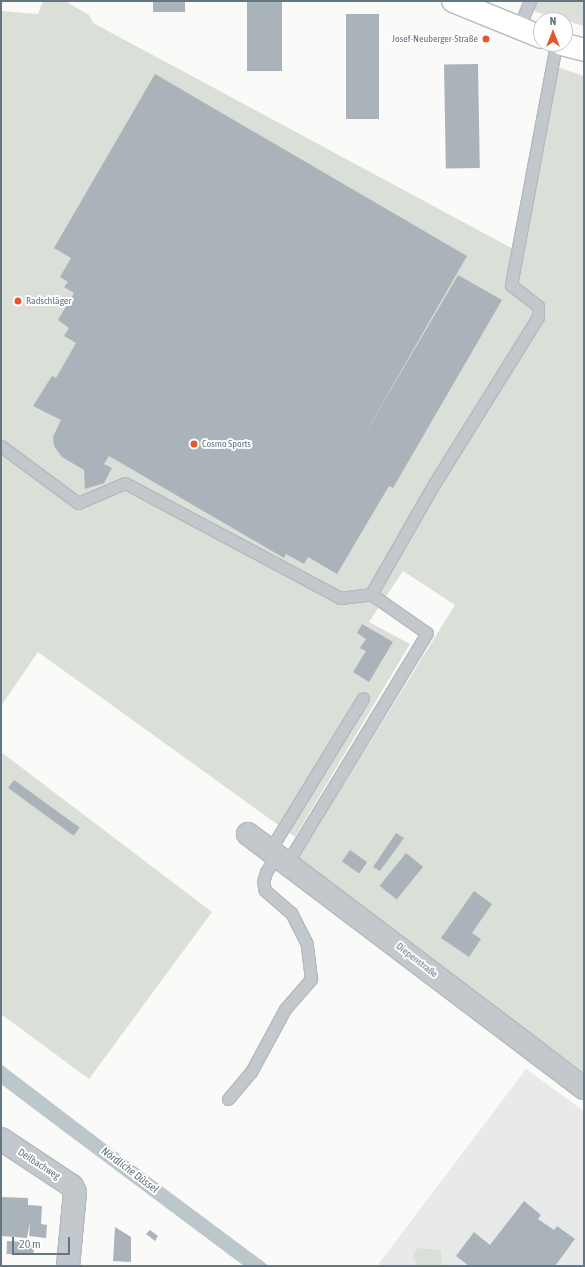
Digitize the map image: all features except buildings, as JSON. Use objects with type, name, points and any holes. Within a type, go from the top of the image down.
[{"type":"main road","points":[[453,1],[533,34]]},
{"type":"main road","points":[[573,47],[584,50]]},
{"type":"street","name":"Diepenstraße","points":[[248,834],[584,1088]]},
{"type":"street","name":"Deilbachweg","points":[[1,1139],[72,1186],[75,1192],[68,1266]]},
{"type":"lane","points":[[518,29],[530,1]]},
{"type":"lane","points":[[371,594],[434,484],[538,317],[538,306],[511,285],[555,52]]},
{"type":"lane","points":[[1,446],[78,503],[125,483],[340,598],[371,594],[427,633],[266,872],[263,882],[265,890],[269,896],[291,913],[307,944],[311,979],[286,1009],[251,1072],[228,1099]]},
{"type":"lane","points":[[278,856],[363,698]]},
{"type":"shaded area","points":[[43,1],[65,1],[89,15],[93,23],[519,252],[554,66],[584,76],[584,1072],[296,861],[455,605],[403,571],[369,622],[410,644],[295,837],[38,652],[1,706],[1,11],[38,14]]},
{"type":"shaded area","points":[[534,1],[584,1],[584,26],[573,23],[573,12],[537,12],[530,10]]},
{"type":"shaded area","points":[[1,752],[212,912],[89,1079],[1,1014]]},
{"type":"shaded area","points":[[526,1069],[584,1111],[584,1266],[377,1266]]},
{"type":"shaded area","points":[[418,1248],[441,1250],[442,1266],[417,1266],[413,1255]]},
{"type":"water","name":"Nördliche Düssel","points":[[1,1064],[269,1266],[244,1266],[62,1130],[1,1084]]},
{"type":"place","name":"Josef-Neuberger-Straße","points":[[486,39]]},
{"type":"place","name":"Radschläger","points":[[18,301]]},
{"type":"place","name":"Cosmo Sports","points":[[194,444]]}]
